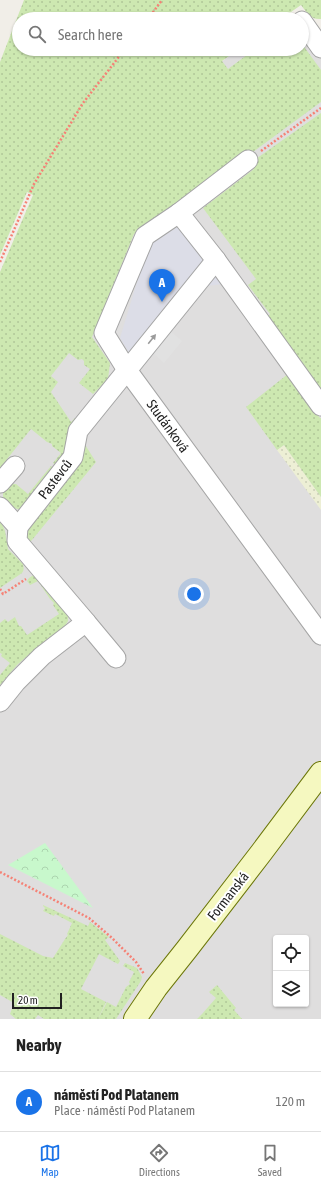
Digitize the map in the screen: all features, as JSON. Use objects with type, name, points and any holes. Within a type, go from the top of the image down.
[{"type":"street","points":[[309,28],[319,40]]},
{"type":"street","name":"Studánková","points":[[248,160],[179,213],[145,236],[104,333],[127,370],[321,635]]},
{"type":"street","points":[[179,213],[216,260],[321,406]]},
{"type":"street","name":"Pastevců","points":[[18,527],[73,457],[78,431],[216,260]]},
{"type":"street","points":[[0,483],[15,466]]},
{"type":"street","points":[[0,506],[18,527],[17,540],[116,658]]},
{"type":"street","points":[[0,702],[16,682],[42,656],[86,622]]},
{"type":"street","name":"Formanská","points":[[136,1018],[156,988],[321,773]]},
{"type":"path","points":[[153,12],[162,0]]},
{"type":"path","points":[[0,262],[34,184],[83,102],[119,56]]},
{"type":"path","points":[[248,160],[321,108]]},
{"type":"path","points":[[0,589],[3,594],[26,579],[38,565]]},
{"type":"path","points":[[0,872],[89,918],[136,962],[145,975],[146,980]]},
{"type":"shaded area","points":[[309,41],[321,57],[321,1019],[0,1019],[0,391],[192,83],[229,56],[309,56]]},
{"type":"shaded area","points":[[179,226],[223,284],[207,286],[134,361],[120,338],[148,246]]},
{"type":"shaded area","points":[[170,331],[182,341],[164,363],[152,352]]},
{"type":"green space","points":[[24,0],[321,0],[321,19],[312,17],[301,5],[291,12],[19,12]]},
{"type":"green space","points":[[12,31],[12,56],[229,56],[222,61],[228,69],[246,56],[309,56],[309,54],[321,70],[321,102],[246,157],[243,153],[134,234],[92,337],[110,363],[108,379],[93,394],[79,383],[90,369],[84,365],[84,361],[82,359],[78,360],[69,353],[51,376],[58,382],[51,392],[71,422],[75,418],[78,421],[59,468],[53,463],[61,453],[52,446],[52,444],[47,442],[31,429],[0,468],[0,272],[33,195],[27,192],[0,255],[0,62]]},
{"type":"green space","points":[[321,113],[321,392],[267,317],[270,314],[248,285],[256,279],[203,208],[254,169],[250,163]]},
{"type":"green space","points":[[288,374],[321,418],[321,497],[284,445],[277,450],[246,407]]},
{"type":"green space","points":[[82,440],[96,462],[32,540],[26,545],[23,531],[41,506],[45,510],[51,501],[48,498]]},
{"type":"green space","points":[[284,445],[321,497],[321,510],[277,450]]},
{"type":"green space","points":[[51,466],[57,470],[20,510],[12,507],[3,498],[3,491],[10,484],[16,484],[28,494]]},
{"type":"green space","points":[[0,519],[5,531],[8,549],[23,564],[24,568],[22,573],[0,588]]},
{"type":"green space","points":[[35,574],[68,614],[68,621],[65,626],[17,665],[0,685],[0,675],[10,663],[1,656],[2,654],[0,653],[0,623],[5,619],[8,622],[15,617],[19,626],[21,626],[27,635],[59,614],[53,605],[54,603],[38,581],[30,585],[27,581]]},
{"type":"green space","points":[[45,843],[93,908],[8,865]]},
{"type":"green space","points":[[43,905],[88,926],[90,922],[109,937],[105,940],[120,961],[118,964],[99,954],[81,989],[106,1002],[98,1019],[44,1019],[38,1015],[35,1019],[16,1019],[10,1014],[14,1003],[0,995],[0,934],[43,956],[53,958],[68,935],[67,934],[72,923],[55,914],[54,916],[43,911],[45,908]]},
{"type":"green space","points":[[125,963],[137,968],[142,977],[141,981],[116,1019],[98,1019],[107,1002],[116,1007],[126,987],[130,984],[129,982],[134,972],[123,966]]},
{"type":"green space","points":[[217,985],[236,1008],[234,1010],[242,1019],[197,1019],[216,998],[209,992]]},
{"type":"place","name":"náměstí Pod Platanem","points":[[162,302]]}]
